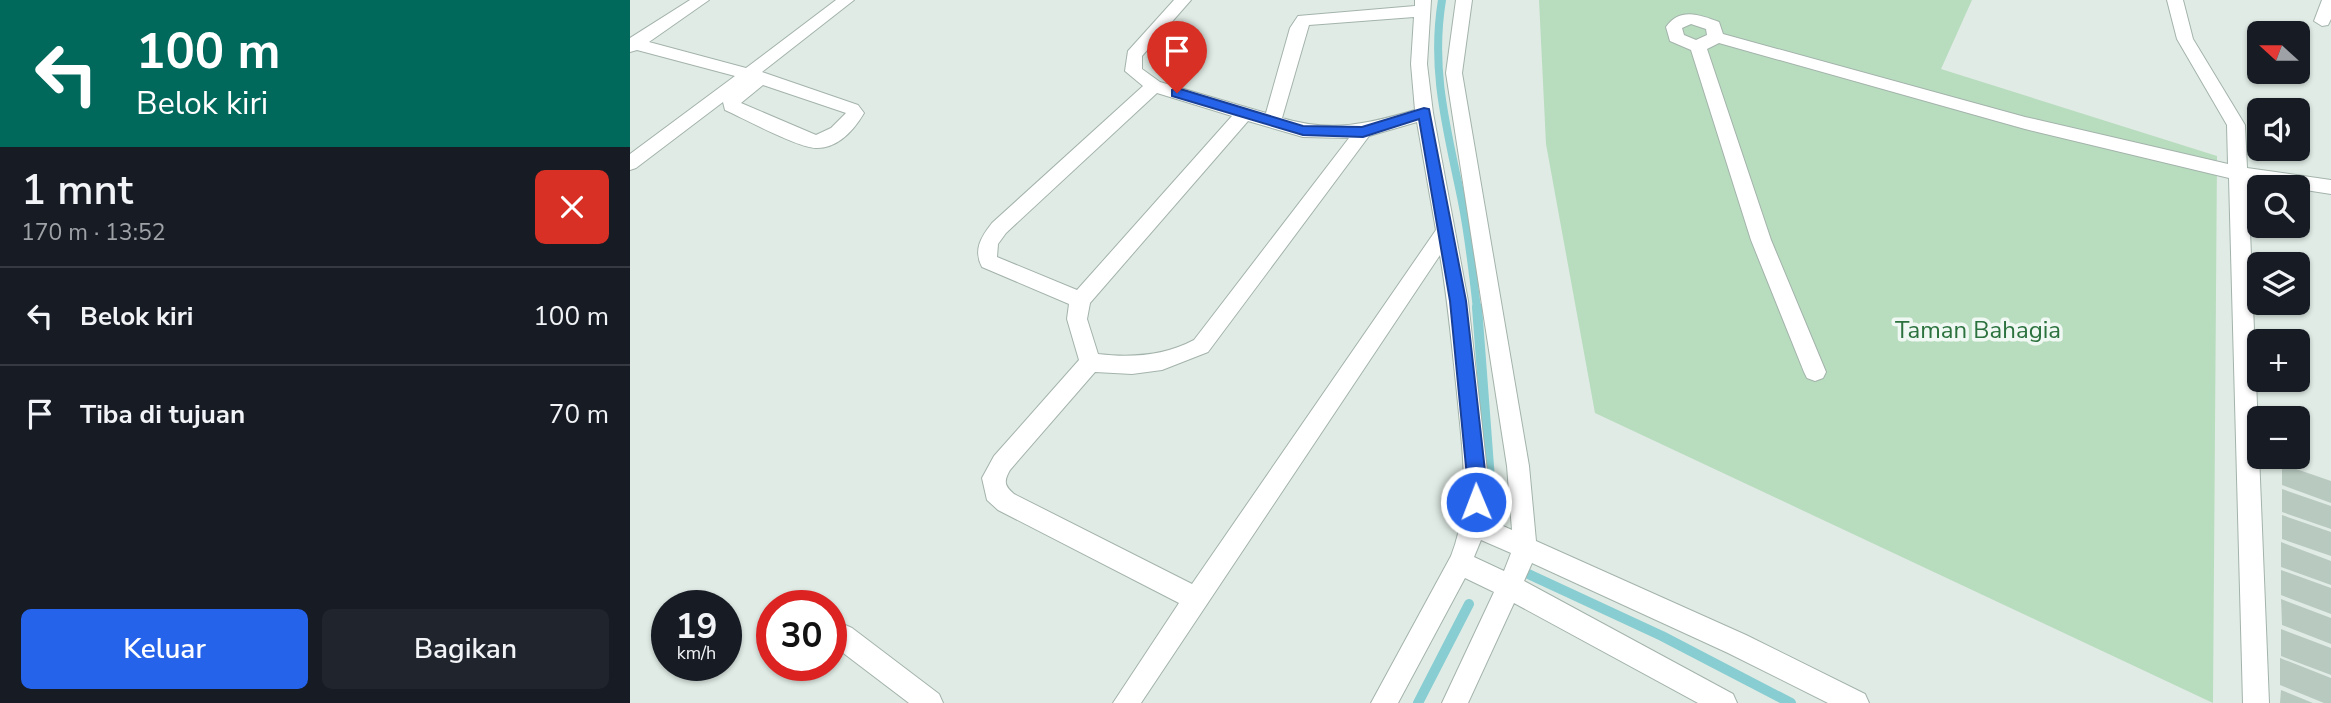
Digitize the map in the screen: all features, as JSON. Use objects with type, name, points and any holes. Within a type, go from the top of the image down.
[{"type":"street","points":[[631,45],[701,0]]},
{"type":"street","points":[[630,163],[755,76],[845,0]]},
{"type":"street","points":[[1183,0],[1134,55],[1133,71],[1154,86],[1303,131],[1363,132],[1424,113]]},
{"type":"street","points":[[1455,703],[1512,582],[1525,547],[1518,466],[1454,73],[1464,0]]},
{"type":"street","points":[[1690,0],[1692,18]]},
{"type":"street","points":[[2175,0],[2185,39],[2236,125],[2256,703]]},
{"type":"street","points":[[2322,21],[2330,0]]},
{"type":"street","points":[[1272,122],[1298,27],[1304,20],[1422,5],[1419,64],[1424,113],[1458,301],[1476,471],[1476,502],[1470,538],[1460,563],[1384,703]]},
{"type":"street","points":[[1692,18],[1713,26],[1716,37],[1698,46],[1682,42],[1674,32],[1678,22],[1692,18]]},
{"type":"street","points":[[1716,37],[2025,123],[2238,173],[2331,187]]},
{"type":"street","points":[[631,45],[755,76],[852,108],[855,113],[823,143],[814,142],[731,106],[732,101],[755,76]]},
{"type":"street","points":[[1698,46],[1761,240],[1815,372]]},
{"type":"street","points":[[1080,300],[989,262],[985,254],[988,242],[999,228],[1154,86]]},
{"type":"street","points":[[1090,362],[1077,319],[1080,300],[1244,114]]},
{"type":"street","points":[[1090,362],[1117,367],[1186,356],[1201,346],[1363,132]]},
{"type":"street","points":[[1126,703],[1447,229]]},
{"type":"street","points":[[1090,362],[1002,463],[993,478],[995,492],[1006,502],[1195,598]]},
{"type":"street","points":[[1472,524],[1737,644],[1856,703]]},
{"type":"street","points":[[1460,563],[1512,582],[1721,702]]},
{"type":"street","points":[[847,641],[930,703]]},
{"type":"green space","name":"Taman Bahagia","points":[[1539,0],[1972,0],[1941,69],[2217,156],[2213,703],[1595,413],[1546,144]]},
{"type":"building","points":[[2282,469],[2296,469],[2331,481],[2331,503],[2282,485]]},
{"type":"building","points":[[2282,489],[2331,506],[2331,529],[2282,512]]},
{"type":"building","points":[[2282,515],[2331,532],[2331,556],[2282,539]]},
{"type":"building","points":[[2281,542],[2331,561],[2331,585],[2281,567]]},
{"type":"building","points":[[2281,570],[2331,588],[2331,614],[2281,595]]},
{"type":"building","points":[[2281,599],[2331,618],[2331,644],[2282,625]]},
{"type":"building","points":[[2281,629],[2331,648],[2331,675],[2281,656]]},
{"type":"building","points":[[2280,658],[2331,678],[2331,703],[2324,703],[2280,685]]},
{"type":"building","points":[[2281,690],[2313,703],[2280,703]]},
{"type":"waterway","points":[[1442,0],[1439,77],[1467,228],[1477,309]]},
{"type":"waterway","points":[[1477,307],[1491,493]]},
{"type":"waterway","points":[[1524,572],[1662,636],[1791,703]]},
{"type":"waterway","points":[[1418,703],[1469,604]]},
{"type":"route","points":[[1177,93],[1303,131],[1363,132],[1424,113],[1458,301],[1476,471],[1476,502]]}]
